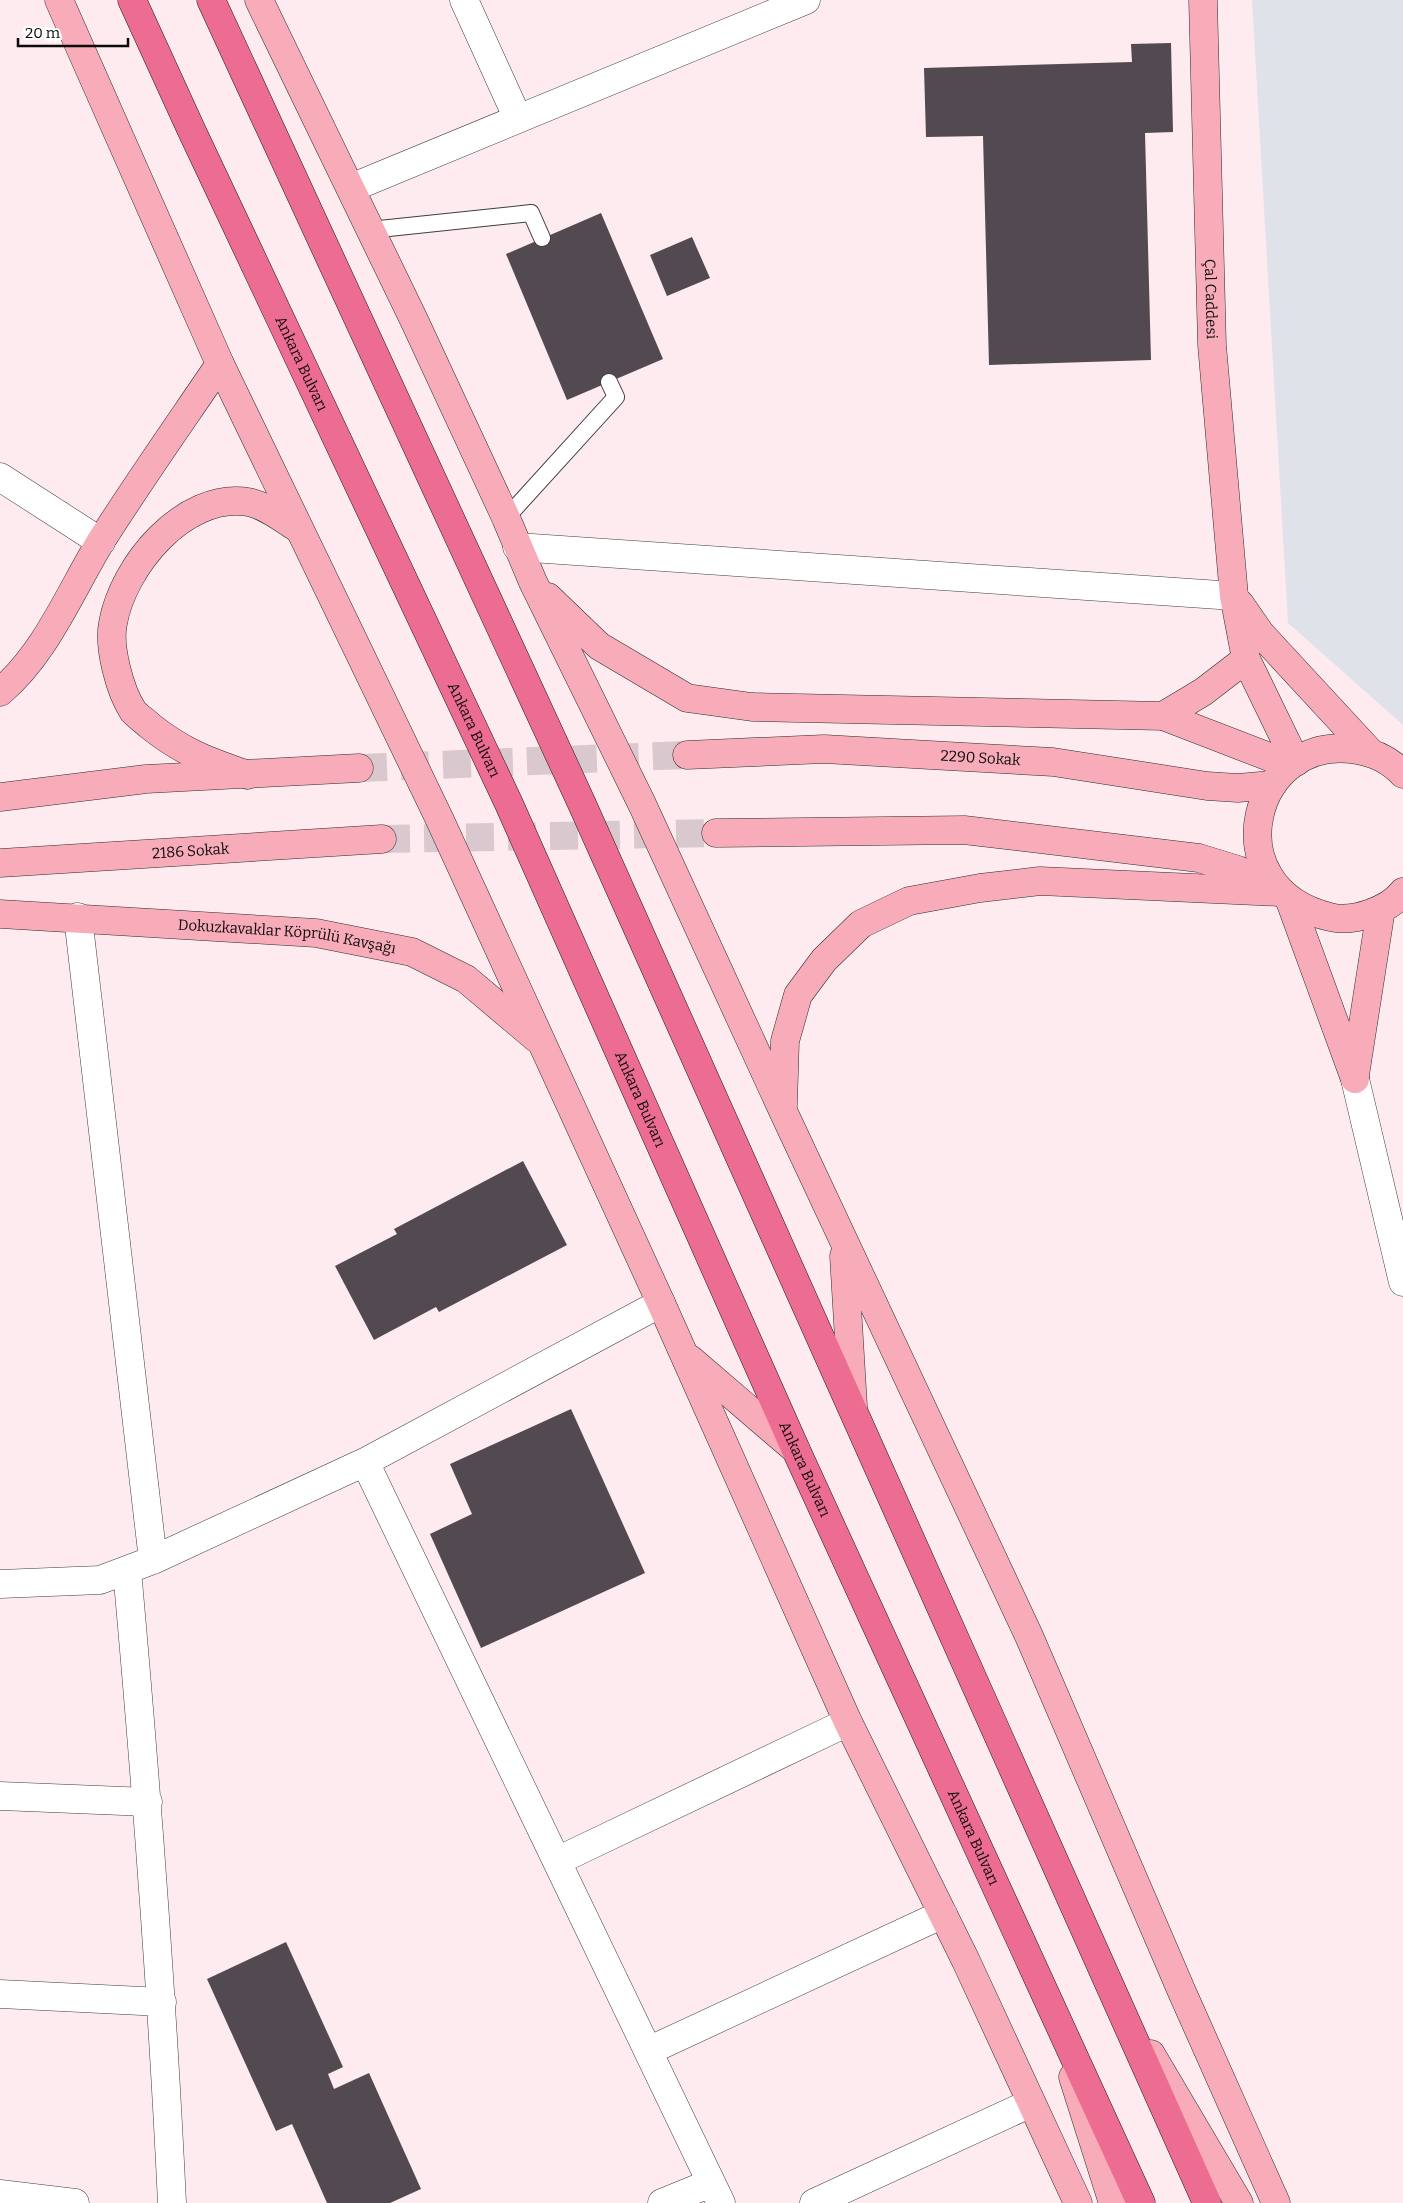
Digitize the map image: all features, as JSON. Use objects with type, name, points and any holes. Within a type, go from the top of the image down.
[{"type":"main road","points":[[59,0],[220,364],[439,818],[662,1304],[848,1722],[943,1914],[1078,2203]]},
{"type":"main road","name":"Ankara Bulvarı","points":[[132,0],[509,804],[796,1450],[1141,2203]]},
{"type":"main road","points":[[210,0],[582,804],[853,1406],[1207,2203]]},
{"type":"main road","points":[[259,0],[351,188],[506,518],[533,582],[642,804],[783,1111],[1029,1636],[1182,1992],[1276,2203]]},
{"type":"main road","name":"Çal Caddesi","points":[[1206,0],[1212,345],[1234,596],[1246,658],[1293,764]]},
{"type":"main road","points":[[0,692],[14,681],[46,638],[101,542],[220,364]]},
{"type":"main road","points":[[248,775],[195,757],[162,735],[134,712],[120,682],[114,654],[112,624],[130,575],[145,552],[170,530],[197,511],[223,503],[249,502],[299,529]]},
{"type":"main road","points":[[533,582],[599,646],[688,698],[752,707],[1164,716],[1293,764]]},
{"type":"main road","points":[[1234,596],[1260,633],[1371,753],[1400,771]]},
{"type":"main road","points":[[1164,716],[1203,692],[1246,658]]},
{"type":"main road","points":[[1355,1079],[1282,893],[1262,863],[1257,837],[1260,810],[1272,785],[1293,764],[1315,752],[1344,748],[1371,753]]},
{"type":"main road","name":"2290 Sokak","points":[[687,755],[824,749],[1053,762],[1206,786],[1238,788],[1272,785]]},
{"type":"main road","points":[[0,797],[146,779],[359,768]]},
{"type":"main road","points":[[716,833],[964,830],[1198,858],[1238,870],[1282,893],[1311,913],[1334,918],[1358,917],[1397,898]]},
{"type":"main road","name":"2186 Sokak","points":[[0,863],[382,839]]},
{"type":"main road","points":[[783,1111],[785,1041],[798,995],[824,960],[861,924],[909,901],[980,888],[1040,881],[1282,893]]},
{"type":"main road","points":[[1355,1079],[1397,898]]},
{"type":"main road","name":"Dokuzkavaklar Köprülü Kavşağı","points":[[0,914],[78,917],[316,933],[412,952],[466,979],[543,1044]]},
{"type":"main road","points":[[844,1242],[853,1406]]},
{"type":"main road","points":[[684,1353],[796,1450]]},
{"type":"main road","points":[[1104,1974],[1239,2203]]},
{"type":"main road","points":[[1053,2014],[1113,2203]]},
{"type":"street","points":[[464,0],[518,119]]},
{"type":"street","points":[[351,188],[806,0]]},
{"type":"street","points":[[0,477],[101,542]]},
{"type":"street","points":[[517,547],[1234,596]]},
{"type":"street","points":[[78,917],[153,1560]]},
{"type":"street","points":[[1355,1079],[1403,1282]]},
{"type":"street","points":[[0,1584],[100,1580],[153,1560],[365,1462],[662,1304]]},
{"type":"street","points":[[365,1462],[716,2193],[662,2203]]},
{"type":"street","points":[[127,1570],[148,1802],[162,2002],[172,2203]]},
{"type":"street","points":[[556,1861],[848,1722]]},
{"type":"street","points":[[0,1796],[148,1802]]},
{"type":"street","points":[[648,2051],[943,1914]]},
{"type":"street","points":[[0,1994],[162,2002]]},
{"type":"street","points":[[814,2203],[1030,2103]]},
{"type":"street","points":[[0,2194],[75,2203]]},
{"type":"lane","points":[[370,230],[530,213],[542,238]]},
{"type":"lane","points":[[506,518],[616,397],[609,382]]},
{"type":"shaded area","points":[[1252,0],[1403,0],[1403,725],[1288,623]]},
{"type":"building","points":[[1171,43],[1173,132],[1145,133],[1151,360],[989,365],[983,136],[926,137],[924,68],[1132,62],[1131,44]]},
{"type":"building","points":[[601,213],[663,359],[567,400],[506,254]]},
{"type":"building","points":[[692,237],[710,278],[667,296],[650,255]]},
{"type":"building","points":[[523,1161],[567,1245],[439,1312],[436,1307],[374,1340],[335,1266],[397,1234],[394,1229]]},
{"type":"building","points":[[571,1409],[645,1573],[481,1648],[430,1534],[472,1514],[450,1464]]},
{"type":"building","points":[[286,1942],[343,2067],[328,2074],[334,2089],[369,2073],[421,2189],[390,2203],[327,2203],[292,2124],[276,2131],[207,1979]]},
{"type":"tunnel","points":[[359,768],[687,755]]},
{"type":"tunnel","points":[[382,839],[716,833]]}]
